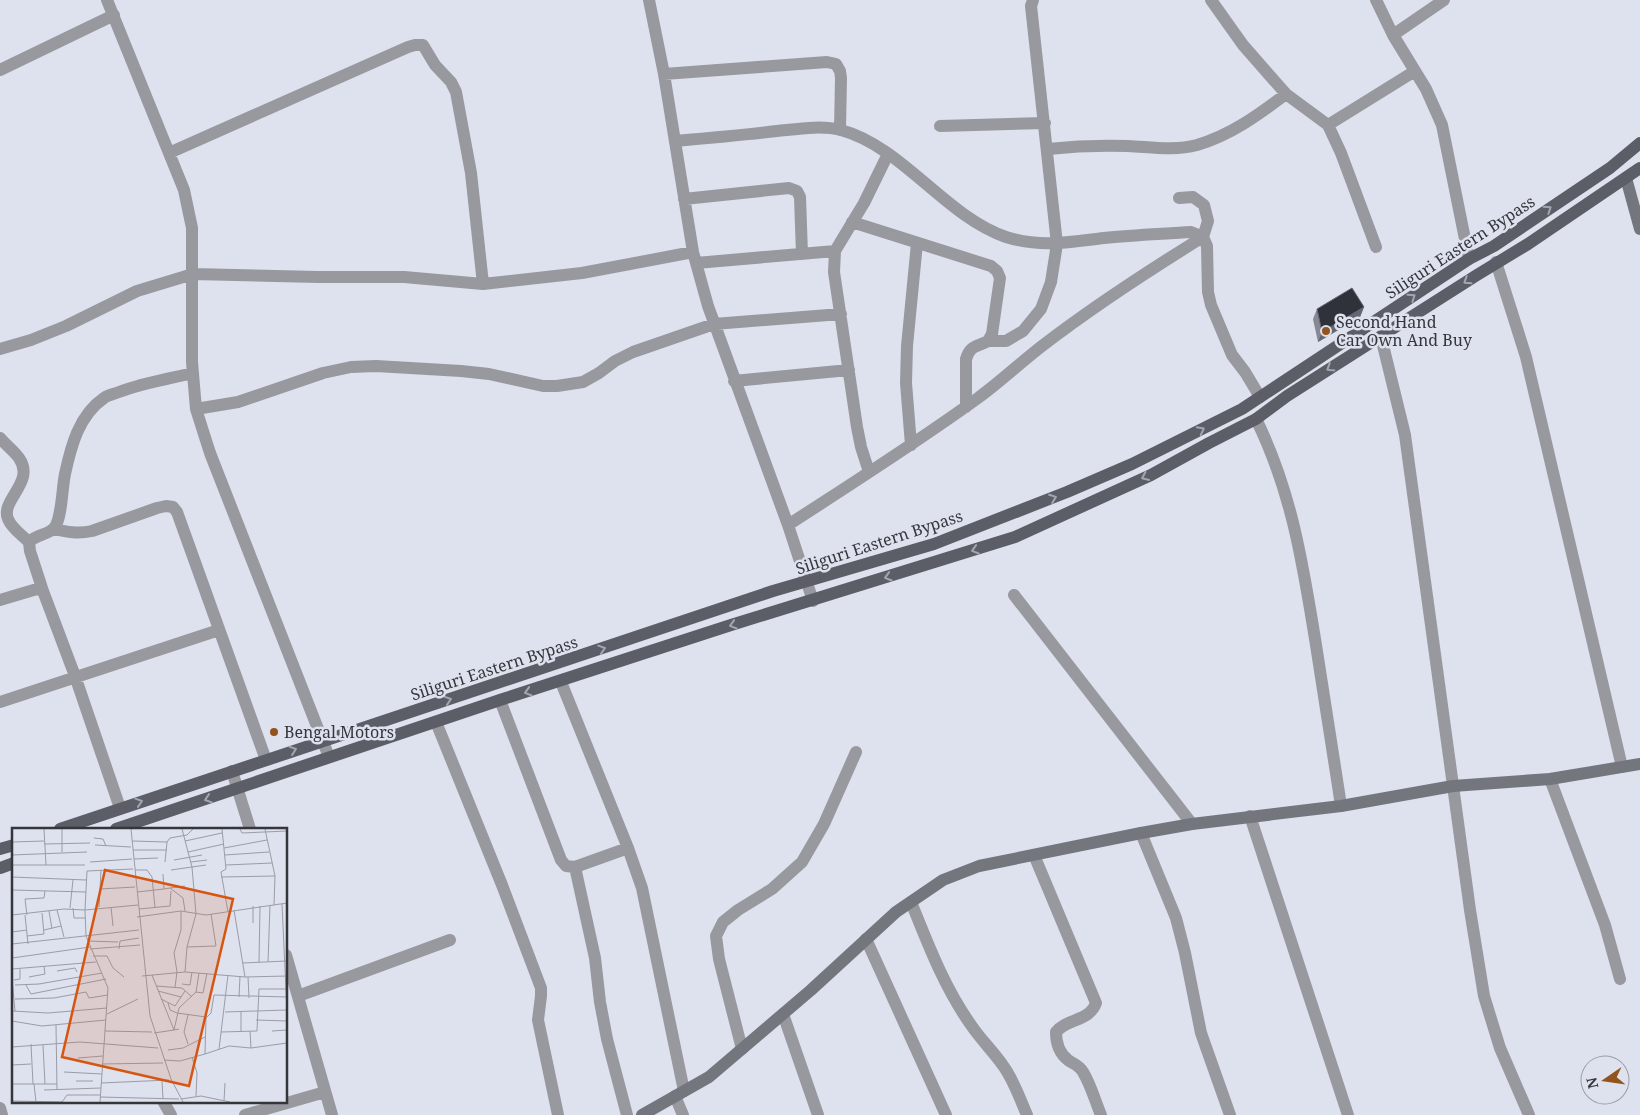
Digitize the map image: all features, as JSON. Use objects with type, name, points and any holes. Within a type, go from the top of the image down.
[{"type":"main road","name":"Siliguri Eastern Bypass","points":[[63,828],[773,592],[934,544],[1132,464],[1207,427],[1260,397],[1469,259],[1494,246],[1610,168],[1640,143]]},
{"type":"main road","name":"Siliguri Eastern Bypass","points":[[119,828],[500,700],[561,682],[731,625],[1015,537],[1151,474],[1256,419],[1287,396],[1496,262],[1528,244],[1640,168]]},
{"type":"main road","points":[[0,849],[12,845]]},
{"type":"main road","points":[[0,868],[12,864]]},
{"type":"street","points":[[107,0],[184,190],[192,228],[192,368]]},
{"type":"street","points":[[649,0],[664,74],[695,258],[714,324],[788,525],[813,601]]},
{"type":"street","points":[[966,407],[966,359],[968,351],[974,346],[988,341],[1006,341],[1023,331],[1041,309],[1051,282],[1057,244],[1031,6],[1033,0]]},
{"type":"street","points":[[1211,0],[1243,45],[1286,94],[1328,125],[1341,153],[1376,247]]},
{"type":"street","points":[[1393,35],[1444,0]]},
{"type":"street","points":[[1378,4],[1393,35],[1426,89],[1442,125],[1469,259]]},
{"type":"street","points":[[0,70],[114,15]]},
{"type":"street","points":[[169,153],[408,47],[415,45],[423,46],[435,65],[452,82],[456,92],[470,172],[483,284]]},
{"type":"street","points":[[664,74],[827,62],[836,64],[842,78],[840,130]]},
{"type":"street","points":[[1328,125],[1415,71]]},
{"type":"street","points":[[1048,149],[1091,146],[1167,149],[1195,145],[1226,134],[1254,118],[1286,94]]},
{"type":"street","points":[[940,126],[1045,123]]},
{"type":"street","points":[[675,141],[813,128],[840,130],[862,138],[888,154],[949,203],[984,227],[1006,237],[1032,244],[1057,244],[1104,238],[1191,232],[1203,237],[1208,246],[1208,292],[1211,305],[1232,355],[1260,397]]},
{"type":"street","points":[[869,472],[859,440],[834,272],[835,251],[864,203],[888,154]]},
{"type":"street","points":[[1626,178],[1640,229]]},
{"type":"street","points":[[684,199],[789,188],[797,191],[800,197],[802,254]]},
{"type":"street","points":[[788,525],[966,407],[1042,346],[1096,306],[1203,237],[1208,221],[1204,205],[1193,198],[1179,198]]},
{"type":"street","points":[[852,222],[991,266],[997,271],[1000,278],[992,334],[988,341]]},
{"type":"street","points":[[911,445],[906,383],[906,346],[917,242]]},
{"type":"street","points":[[0,348],[31,340],[66,326],[137,291],[193,274],[404,277],[483,284],[695,258],[835,251]]},
{"type":"street","points":[[1496,262],[1526,357],[1622,767]]},
{"type":"street","points":[[196,409],[238,402],[323,373],[352,367],[376,366],[461,371],[527,383],[557,386],[583,382],[615,361],[633,352],[714,324],[840,314]]},
{"type":"street","points":[[192,320],[192,368],[196,409],[210,453],[329,757]]},
{"type":"street","points":[[1381,336],[1405,435],[1470,910],[1484,996],[1500,1048],[1528,1115]]},
{"type":"street","points":[[29,542],[34,537],[45,534],[54,528],[59,519],[65,475],[75,436],[87,414],[105,397],[192,368]]},
{"type":"street","points":[[734,381],[849,370]]},
{"type":"street","points":[[1256,419],[1271,449],[1288,498],[1303,564],[1341,806]]},
{"type":"street","points":[[0,438],[20,459],[23,468],[22,480],[6,508],[7,518],[12,527],[29,542],[30,551],[43,591],[75,676],[120,808]]},
{"type":"street","points":[[54,528],[70,533],[81,533],[92,531],[157,508],[173,507],[177,512],[266,760]]},
{"type":"street","points":[[0,600],[36,588],[43,591]]},
{"type":"street","points":[[1014,595],[1192,824]]},
{"type":"street","points":[[0,702],[219,630]]},
{"type":"street","points":[[561,682],[628,848],[642,888],[651,926],[683,1115]]},
{"type":"street","points":[[500,700],[561,860],[566,866],[575,867],[628,848]]},
{"type":"street","points":[[436,722],[502,885],[541,988],[538,1020],[558,1115]]},
{"type":"street","points":[[742,1049],[719,959],[716,936],[723,922],[738,910],[772,889],[802,862],[824,824],[856,752]]},
{"type":"street","points":[[642,1115],[708,1078],[783,1014],[896,912],[943,880],[979,866],[1192,824],[1341,806],[1453,786],[1550,779],[1640,764]]},
{"type":"street","points":[[232,771],[239,788],[250,828]]},
{"type":"street","points":[[1550,779],[1605,925],[1620,979]]},
{"type":"street","points":[[1250,816],[1348,1115]]},
{"type":"street","points":[[1141,833],[1176,918],[1201,1033],[1230,1115]]},
{"type":"street","points":[[1034,855],[1096,1003],[1094,1010],[1088,1015],[1060,1027],[1056,1032],[1056,1042],[1059,1050],[1068,1060],[1082,1070],[1101,1115]]},
{"type":"street","points":[[575,867],[595,958],[600,1002],[607,1039],[627,1115]]},
{"type":"street","points":[[911,902],[933,958],[951,993],[971,1026],[1004,1066],[1015,1085],[1027,1115]]},
{"type":"street","points":[[866,939],[946,1115]]},
{"type":"street","points":[[298,996],[450,940]]},
{"type":"street","points":[[288,962],[332,1115]]},
{"type":"street","points":[[783,1014],[818,1115]]},
{"type":"street","points":[[245,1115],[324,1092]]},
{"type":"street","points":[[164,1102],[171,1115]]},
{"type":"street","points":[[0,1108],[2,1115]]},
{"type":"building","points":[[1352,288],[1364,307],[1322,332],[1317,309]]},
{"type":"place","name":"Second Hand Car Own And Buy","points":[[1326,331]]},
{"type":"place","name":"Bengal Motors","points":[[274,732]]}]
